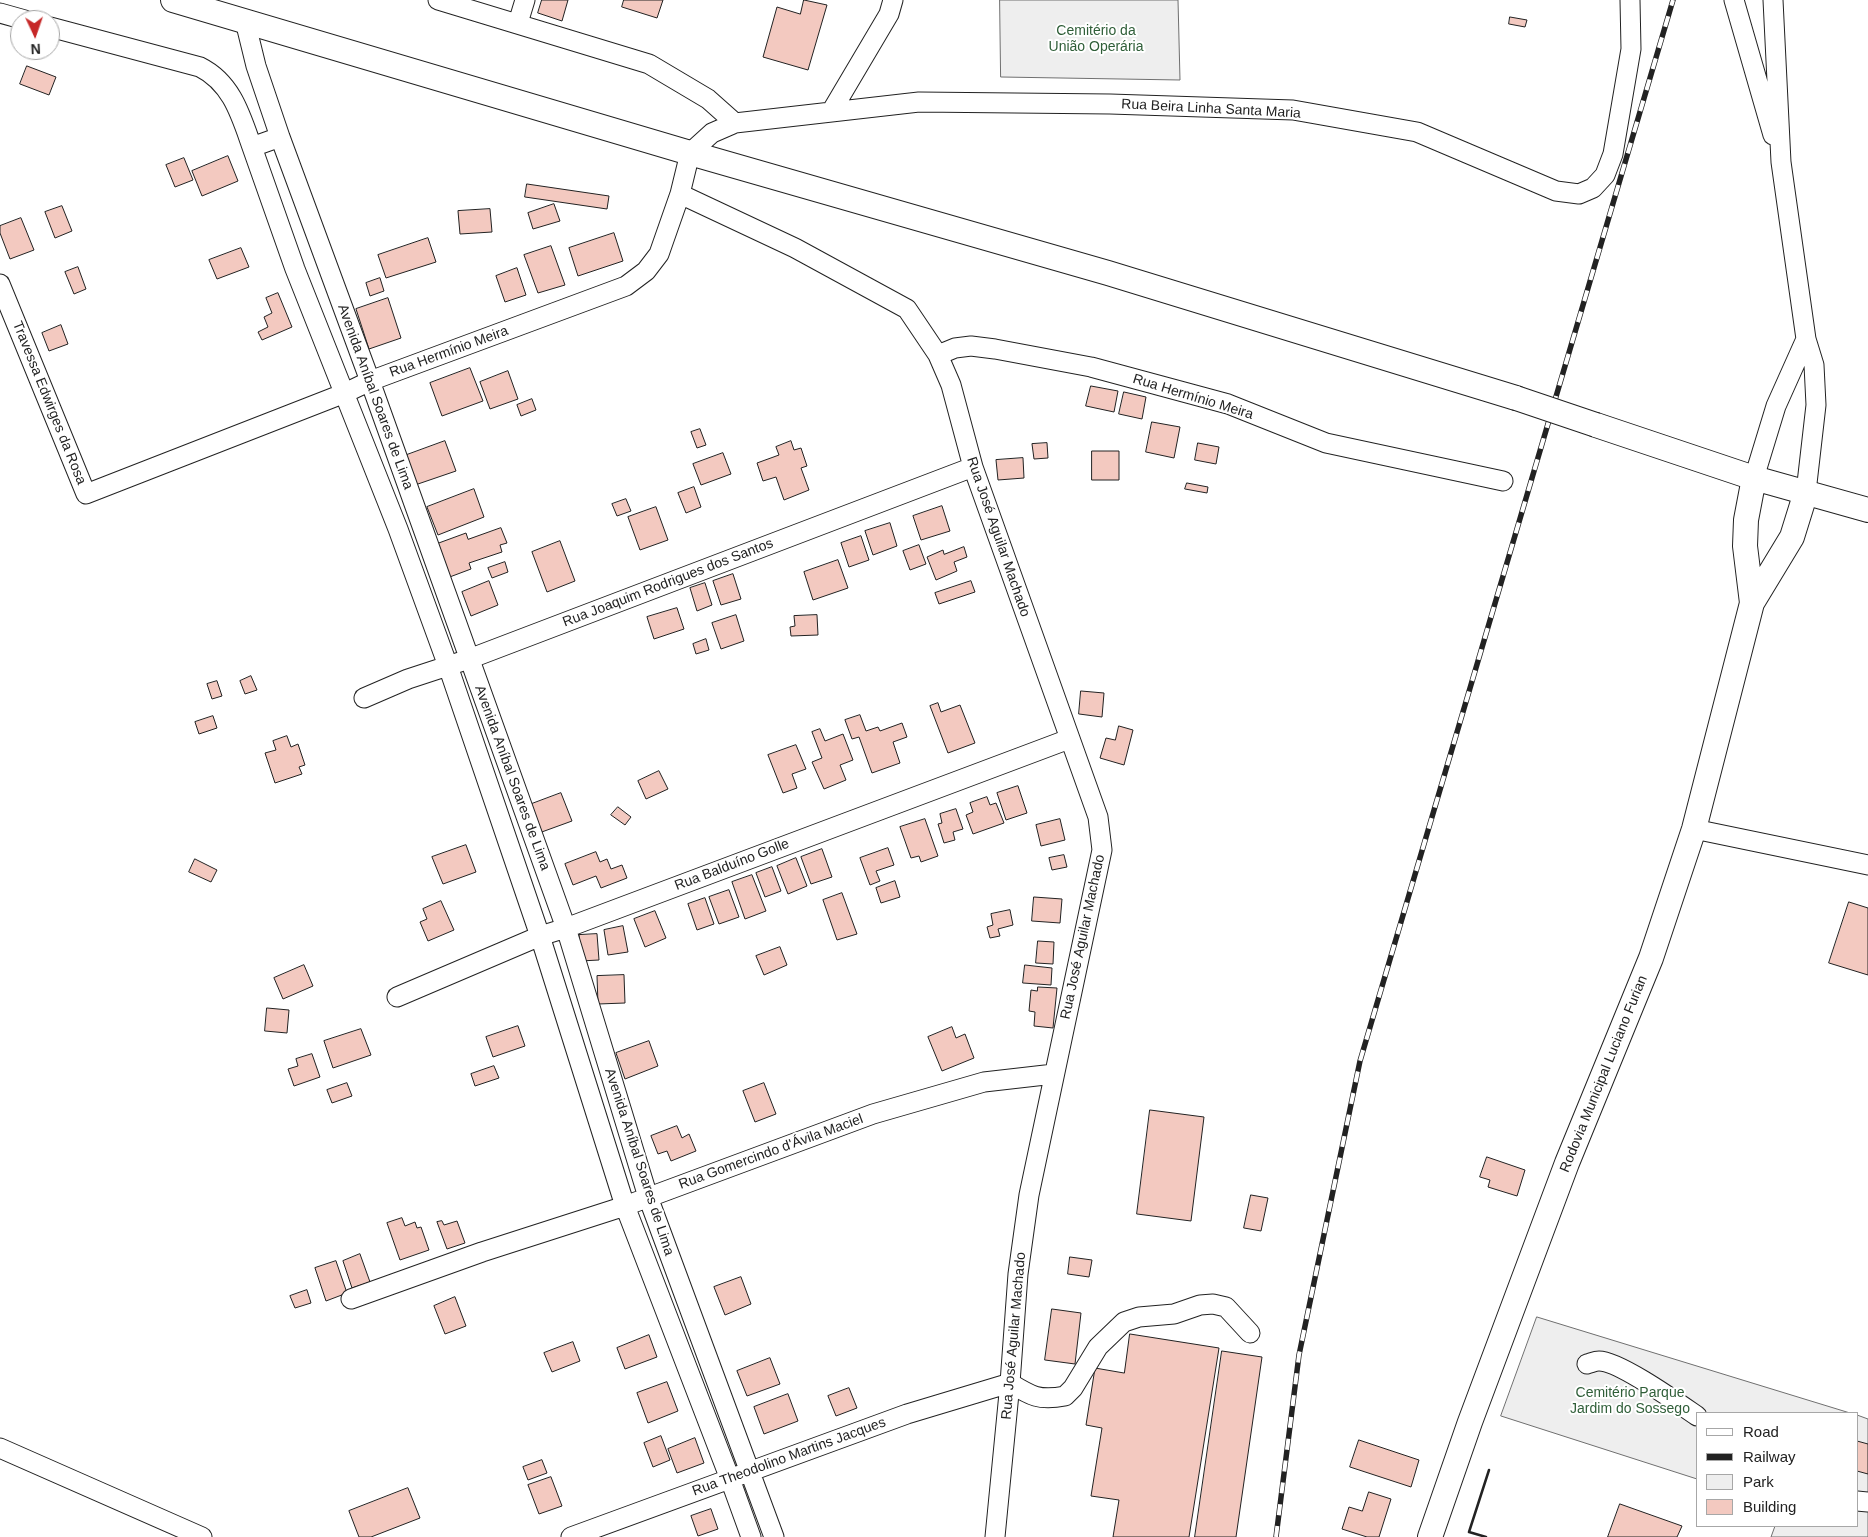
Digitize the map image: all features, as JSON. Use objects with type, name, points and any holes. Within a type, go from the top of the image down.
[{"type":"main road","points":[[173,0],[203,5],[245,21],[690,153],[1108,273],[1516,398],[1754,478],[1868,510]]},
{"type":"main road","name":"Rodovia Municipal Luciano Furian","points":[[1752,604],[1745,546],[1746,520],[1754,478]]},
{"type":"main road","name":"Rodovia Municipal Luciano Furian","points":[[1430,1537],[1470,1422],[1566,1163],[1651,958],[1694,829],[1752,604],[1792,537],[1806,492]]},
{"type":"street","points":[[438,0],[649,64],[708,99],[735,123]]},
{"type":"street","points":[[518,23],[525,0]]},
{"type":"street","points":[[830,112],[889,14],[893,0]]},
{"type":"street","name":"Rua Beira Linha Santa Maria","points":[[690,153],[712,133],[735,123],[919,102],[1110,104],[1293,110],[1417,132],[1556,191],[1579,194],[1593,188],[1605,175],[1613,154],[1631,49],[1630,0]]},
{"type":"street","points":[[1734,0],[1781,162]]},
{"type":"street","name":"Rodovia Municipal Luciano Furian","points":[[1773,0],[1781,162],[1806,339],[1814,365],[1816,404],[1806,492]]},
{"type":"street","name":"Avenida Aníbal Soares de Lima","points":[[245,21],[256,66],[280,137],[370,381],[566,928],[648,1197],[774,1537]]},
{"type":"street","name":"Avenida Aníbal Soares de Lima","points":[[60,30],[200,67],[212,73],[221,81],[235,102],[295,269],[346,393],[448,666],[540,936],[625,1206],[751,1537]]},
{"type":"street","points":[[252,147],[280,137]]},
{"type":"street","name":"Rua Hermínio Meira","points":[[86,494],[346,393],[370,381],[626,286],[646,270],[659,254],[680,194],[690,153]]},
{"type":"street","name":"Rua José Aguilar Machado","points":[[680,194],[796,248],[907,309],[938,354],[951,385],[972,466],[1098,817],[1102,850],[1029,1194],[1018,1274],[1010,1383],[995,1537]]},
{"type":"street","name":"Travessa Edwirges da Rosa","points":[[0,284],[86,494]]},
{"type":"street","name":"Rodovia Municipal Luciano Furian","points":[[1754,478],[1776,406],[1806,339]]},
{"type":"street","name":"Rua Hermínio Meira","points":[[938,354],[955,348],[971,346],[995,348],[1091,367],[1228,404],[1326,443],[1503,481]]},
{"type":"street","name":"Rua Joaquim Rodrigues dos Santos","points":[[364,698],[408,679],[469,659],[972,466]]},
{"type":"street","name":"Rua Balduíno Golle","points":[[397,997],[540,936],[566,928],[1069,739]]},
{"type":"street","points":[[1694,829],[1868,865]]},
{"type":"street","name":"Rua Gomercindo d'Ávila Maciel","points":[[351,1299],[482,1252],[625,1206],[874,1114],[984,1082],[1054,1074]]},
{"type":"street","points":[[1010,1383],[1030,1396],[1040,1398],[1065,1396],[1073,1388],[1098,1347],[1124,1322],[1139,1317],[1174,1314],[1214,1304],[1226,1307],[1250,1333]]},
{"type":"street","points":[[1587,1364],[1599,1361],[1612,1364],[1656,1388],[1696,1415]]},
{"type":"street","name":"Rua Theodolino Martins Jacques","points":[[571,1537],[907,1414],[1010,1383]]},
{"type":"street","points":[[0,1448],[202,1537]]},
{"type":"green space","name":"Cemitério da União Operária","points":[[1000,0],[1178,0],[1180,80],[1001,77]]},
{"type":"green space","name":"Cemitério Parque Jardim do Sossego","points":[[1537,1317],[1847,1412],[1696,1412],[1696,1479],[1501,1416]]},
{"type":"green space","points":[[1858,1415],[1868,1419],[1868,1537],[1771,1537],[1775,1527],[1858,1527]]},
{"type":"building","points":[[542,0],[568,0],[562,21],[538,13]]},
{"type":"building","points":[[624,0],[663,0],[657,18],[622,7]]},
{"type":"building","points":[[804,0],[827,5],[808,70],[763,57],[777,7],[800,14]]},
{"type":"building","points":[[1510,17],[1527,20],[1525,27],[1509,24]]},
{"type":"building","points":[[27,66],[56,77],[49,95],[20,84]]},
{"type":"building","points":[[228,156],[238,181],[202,196],[192,171]]},
{"type":"building","points":[[184,158],[193,180],[175,187],[166,165]]},
{"type":"building","points":[[527,184],[609,196],[607,209],[525,197]]},
{"type":"building","points":[[554,204],[560,221],[533,229],[528,213]]},
{"type":"building","points":[[62,206],[72,231],[55,238],[45,212]]},
{"type":"building","points":[[490,209],[492,232],[460,234],[458,211]]},
{"type":"building","points":[[21,218],[34,250],[10,259],[0,233],[0,226]]},
{"type":"building","points":[[614,233],[623,261],[578,276],[569,248]]},
{"type":"building","points":[[428,238],[436,262],[386,278],[378,255]]},
{"type":"building","points":[[551,246],[565,285],[538,293],[524,255]]},
{"type":"building","points":[[241,248],[249,267],[217,279],[209,260]]},
{"type":"building","points":[[78,267],[86,289],[74,294],[65,272]]},
{"type":"building","points":[[517,268],[526,295],[505,302],[496,276]]},
{"type":"building","points":[[380,278],[384,291],[370,296],[366,283]]},
{"type":"building","points":[[278,293],[292,327],[262,340],[258,332],[268,327],[264,317],[272,313],[266,298]]},
{"type":"building","points":[[388,298],[401,338],[369,349],[356,309]]},
{"type":"building","points":[[61,325],[68,344],[49,351],[42,333]]},
{"type":"building","points":[[470,368],[483,401],[442,416],[430,383]]},
{"type":"building","points":[[508,371],[518,399],[490,409],[480,382]]},
{"type":"building","points":[[1091,386],[1118,391],[1114,412],[1086,406]]},
{"type":"building","points":[[1124,392],[1146,397],[1142,419],[1119,414]]},
{"type":"building","points":[[532,399],[536,410],[521,416],[517,405]]},
{"type":"building","points":[[1152,422],[1180,427],[1174,458],[1146,452]]},
{"type":"building","points":[[700,429],[706,445],[697,448],[691,432]]},
{"type":"building","points":[[445,441],[456,471],[415,485],[404,456]]},
{"type":"building","points":[[791,441],[794,450],[801,448],[807,466],[801,468],[809,490],[784,500],[776,477],[763,481],[757,463],[779,455],[776,447]]},
{"type":"building","points":[[1047,443],[1048,458],[1034,459],[1032,444]]},
{"type":"building","points":[[1198,443],[1219,447],[1216,464],[1195,460]]},
{"type":"building","points":[[1092,451],[1119,451],[1119,480],[1092,480]]},
{"type":"building","points":[[723,453],[731,474],[701,485],[693,464]]},
{"type":"building","points":[[1023,458],[1024,478],[998,480],[996,460]]},
{"type":"building","points":[[1187,483],[1208,487],[1207,493],[1185,489]]},
{"type":"building","points":[[694,487],[701,507],[686,513],[678,493]]},
{"type":"building","points":[[474,489],[484,517],[438,535],[427,507]]},
{"type":"building","points":[[626,499],[631,511],[617,516],[612,504]]},
{"type":"building","points":[[942,506],[950,531],[921,540],[913,516]]},
{"type":"building","points":[[656,507],[668,540],[640,550],[628,517]]},
{"type":"building","points":[[890,523],[897,546],[873,555],[865,531]]},
{"type":"building","points":[[501,528],[507,543],[500,545],[502,552],[469,563],[471,569],[447,578],[436,544],[466,533],[468,539]]},
{"type":"building","points":[[861,536],[869,560],[849,567],[841,543]]},
{"type":"building","points":[[560,541],[575,581],[547,592],[532,552]]},
{"type":"building","points":[[919,545],[926,564],[910,570],[903,551]]},
{"type":"building","points":[[964,547],[967,557],[954,562],[957,571],[936,580],[927,557],[943,550],[944,554]]},
{"type":"building","points":[[838,560],[848,588],[813,600],[804,572]]},
{"type":"building","points":[[505,562],[508,572],[492,578],[488,568]]},
{"type":"building","points":[[733,574],[741,599],[721,605],[713,581]]},
{"type":"building","points":[[489,581],[498,605],[471,616],[462,592]]},
{"type":"building","points":[[971,581],[975,592],[939,604],[935,593]]},
{"type":"building","points":[[705,583],[712,605],[697,611],[690,588]]},
{"type":"building","points":[[677,608],[684,629],[654,639],[647,617]]},
{"type":"building","points":[[736,615],[744,641],[721,649],[712,623]]},
{"type":"building","points":[[817,615],[818,635],[791,636],[790,627],[795,626],[794,616]]},
{"type":"building","points":[[706,639],[709,650],[696,654],[693,644]]},
{"type":"building","points":[[251,676],[257,690],[245,694],[240,681]]},
{"type":"building","points":[[217,681],[222,696],[212,699],[207,684]]},
{"type":"building","points":[[1081,691],[1104,693],[1102,717],[1079,714]]},
{"type":"building","points":[[938,703],[941,712],[960,705],[975,743],[948,753],[930,706]]},
{"type":"building","points":[[860,715],[866,731],[878,727],[880,731],[902,723],[907,737],[893,742],[900,763],[872,773],[859,737],[852,739],[845,720]]},
{"type":"building","points":[[213,716],[217,728],[199,734],[195,722]]},
{"type":"building","points":[[1119,726],[1133,730],[1124,765],[1100,758],[1106,738],[1115,740]]},
{"type":"building","points":[[820,729],[825,741],[843,734],[853,760],[840,765],[846,780],[824,789],[812,762],[822,758],[812,732]]},
{"type":"building","points":[[287,736],[291,747],[298,744],[305,765],[299,767],[302,774],[275,783],[265,753],[276,750],[273,741]]},
{"type":"building","points":[[796,745],[806,769],[792,774],[797,788],[783,793],[768,755]]},
{"type":"building","points":[[659,771],[668,789],[646,799],[638,781]]},
{"type":"building","points":[[1018,786],[1027,813],[1006,820],[997,793]]},
{"type":"building","points":[[561,793],[572,821],[539,833],[529,805]]},
{"type":"building","points":[[987,797],[990,805],[996,803],[1004,823],[973,834],[966,815],[973,812],[970,803]]},
{"type":"building","points":[[618,807],[631,817],[625,825],[611,815]]},
{"type":"building","points":[[956,809],[963,829],[953,832],[955,840],[944,843],[938,824],[942,823],[940,814]]},
{"type":"building","points":[[925,819],[938,856],[921,862],[919,856],[911,858],[900,827]]},
{"type":"building","points":[[1060,819],[1065,840],[1041,846],[1036,825]]},
{"type":"building","points":[[466,845],[476,872],[443,884],[432,857]]},
{"type":"building","points":[[888,848],[894,865],[876,871],[880,881],[870,885],[860,858]]},
{"type":"building","points":[[822,849],[832,877],[811,884],[801,857]]},
{"type":"building","points":[[596,852],[600,862],[607,859],[611,869],[622,865],[627,878],[601,888],[596,876],[573,885],[565,864]]},
{"type":"building","points":[[1064,855],[1067,867],[1052,870],[1049,858]]},
{"type":"building","points":[[796,858],[807,886],[788,894],[777,866]]},
{"type":"building","points":[[195,859],[217,870],[211,882],[189,872]]},
{"type":"building","points":[[772,867],[781,891],[765,897],[756,873]]},
{"type":"building","points":[[752,875],[766,911],[745,919],[732,882]]},
{"type":"building","points":[[895,881],[900,897],[881,903],[876,888]]},
{"type":"building","points":[[729,890],[739,917],[719,924],[709,897]]},
{"type":"building","points":[[842,893],[857,934],[837,940],[823,900]]},
{"type":"building","points":[[1034,897],[1062,899],[1060,923],[1032,921]]},
{"type":"building","points":[[705,898],[714,924],[697,930],[688,904]]},
{"type":"building","points":[[441,901],[454,930],[428,941],[420,922],[427,919],[423,909]]},
{"type":"building","points":[[1849,902],[1868,908],[1868,975],[1829,963]]},
{"type":"building","points":[[1010,910],[1013,925],[998,929],[1000,936],[990,938],[987,927],[993,925],[991,914]]},
{"type":"building","points":[[655,911],[666,938],[645,947],[634,919]]},
{"type":"building","points":[[623,926],[628,952],[608,955],[604,930]]},
{"type":"building","points":[[597,934],[599,960],[580,961],[579,935]]},
{"type":"building","points":[[1038,941],[1054,942],[1053,964],[1036,963]]},
{"type":"building","points":[[780,947],[787,965],[764,975],[756,956]]},
{"type":"building","points":[[304,965],[313,986],[283,999],[274,978]]},
{"type":"building","points":[[1025,965],[1052,968],[1051,985],[1023,983]]},
{"type":"building","points":[[624,975],[625,1003],[598,1004],[597,976]]},
{"type":"building","points":[[1038,987],[1057,988],[1053,1028],[1034,1026],[1035,1012],[1029,1011],[1031,990],[1037,991]]},
{"type":"building","points":[[267,1008],[289,1010],[287,1033],[265,1031]]},
{"type":"building","points":[[518,1026],[525,1046],[493,1057],[486,1037]]},
{"type":"building","points":[[952,1027],[956,1038],[965,1034],[974,1058],[942,1071],[928,1037]]},
{"type":"building","points":[[361,1029],[371,1055],[333,1068],[324,1041]]},
{"type":"building","points":[[649,1041],[658,1066],[625,1079],[616,1053]]},
{"type":"building","points":[[312,1054],[320,1077],[294,1086],[288,1069],[298,1066],[296,1059]]},
{"type":"building","points":[[494,1066],[499,1078],[475,1086],[471,1074]]},
{"type":"building","points":[[347,1083],[352,1096],[332,1103],[327,1090]]},
{"type":"building","points":[[764,1083],[776,1114],[755,1122],[743,1091]]},
{"type":"building","points":[[1150,1110],[1204,1117],[1191,1221],[1137,1214]]},
{"type":"building","points":[[677,1126],[682,1138],[689,1134],[696,1151],[671,1161],[667,1151],[658,1154],[651,1136]]},
{"type":"building","points":[[1487,1157],[1525,1170],[1517,1196],[1488,1187],[1490,1180],[1480,1177]]},
{"type":"building","points":[[1251,1195],[1268,1198],[1261,1231],[1244,1228]]},
{"type":"building","points":[[402,1218],[405,1226],[415,1222],[417,1228],[421,1227],[429,1250],[400,1260],[387,1223]]},
{"type":"building","points":[[442,1221],[444,1225],[457,1221],[465,1243],[447,1249],[437,1222]]},
{"type":"building","points":[[360,1254],[370,1282],[352,1288],[343,1261]]},
{"type":"building","points":[[1070,1257],[1092,1260],[1089,1277],[1068,1274]]},
{"type":"building","points":[[336,1261],[347,1293],[326,1301],[315,1268]]},
{"type":"building","points":[[741,1277],[751,1304],[725,1315],[714,1287]]},
{"type":"building","points":[[307,1290],[311,1303],[295,1308],[290,1296]]},
{"type":"building","points":[[455,1297],[466,1326],[445,1334],[434,1306]]},
{"type":"building","points":[[1052,1309],[1081,1313],[1075,1364],[1045,1360]]},
{"type":"building","points":[[1130,1334],[1219,1348],[1189,1537],[1113,1537],[1119,1500],[1091,1496],[1102,1428],[1086,1425],[1095,1368],[1124,1373]]},
{"type":"building","points":[[649,1335],[657,1357],[625,1369],[617,1348]]},
{"type":"building","points":[[573,1342],[580,1361],[552,1372],[544,1353]]},
{"type":"building","points":[[1222,1351],[1262,1357],[1236,1537],[1195,1537]]},
{"type":"building","points":[[770,1358],[780,1384],[747,1396],[737,1371]]},
{"type":"building","points":[[667,1382],[678,1411],[648,1423],[637,1393]]},
{"type":"building","points":[[849,1388],[857,1408],[836,1416],[828,1396]]},
{"type":"building","points":[[788,1394],[798,1421],[764,1434],[754,1407]]},
{"type":"building","points":[[661,1436],[670,1460],[653,1467],[644,1443]]},
{"type":"building","points":[[695,1438],[704,1463],[677,1473],[668,1449]]},
{"type":"building","points":[[1359,1440],[1419,1460],[1411,1487],[1350,1467]]},
{"type":"building","points":[[1858,1441],[1868,1444],[1868,1474],[1858,1471]]},
{"type":"building","points":[[542,1460],[547,1473],[528,1480],[523,1467]]},
{"type":"building","points":[[551,1477],[562,1506],[539,1514],[528,1485]]},
{"type":"building","points":[[408,1488],[420,1518],[371,1537],[359,1537],[349,1511]]},
{"type":"building","points":[[1369,1492],[1391,1499],[1379,1537],[1367,1537],[1342,1529],[1349,1507],[1362,1511]]},
{"type":"building","points":[[1620,1504],[1682,1526],[1677,1537],[1608,1537]]},
{"type":"building","points":[[711,1509],[718,1529],[698,1536],[691,1516]]},
{"type":"railway","points":[[1276,1537],[1299,1355],[1360,1061],[1673,0]]},
{"type":"wall","points":[[1486,1537],[1469,1532],[1489,1470]]}]
